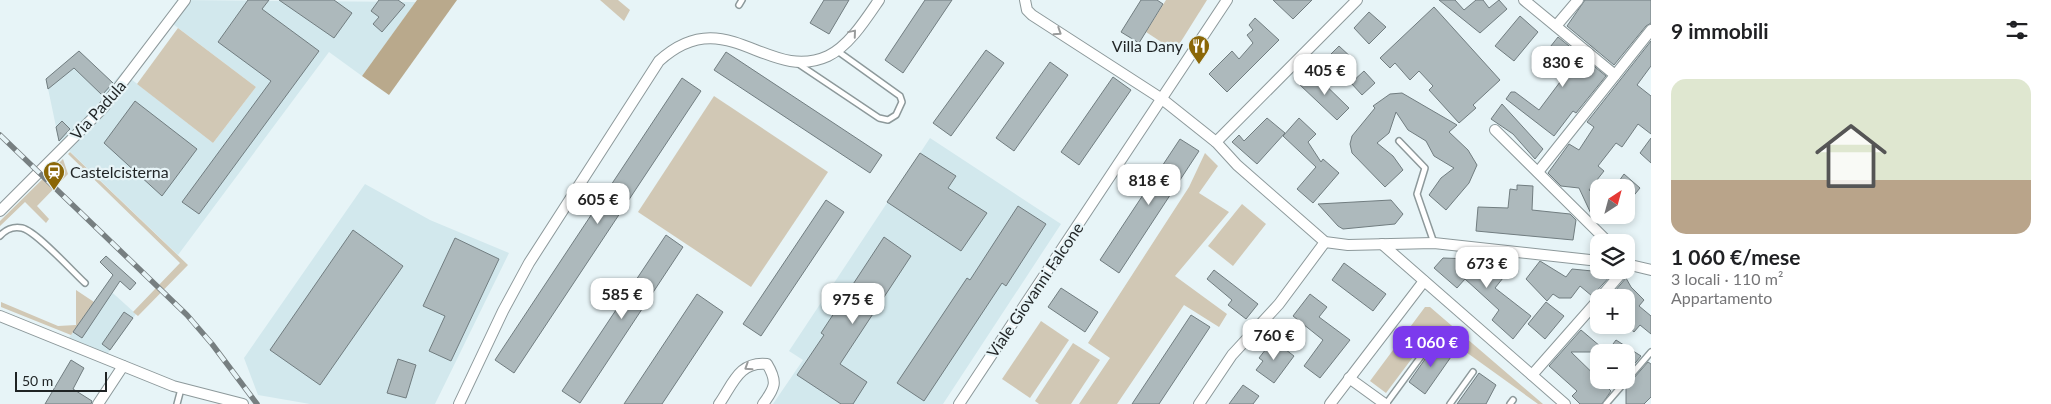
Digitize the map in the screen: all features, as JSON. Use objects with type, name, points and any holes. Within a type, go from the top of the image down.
[{"type":"street","name":"Via Padula","points":[[0,211],[103,108],[185,0]]},
{"type":"street","points":[[724,28],[788,57],[800,60],[821,58],[836,50],[854,32],[879,0]]},
{"type":"street","points":[[1025,0],[1027,10],[1032,15],[1162,99],[1216,142],[1237,165],[1325,242],[1348,245],[1434,243],[1590,260]]},
{"type":"street","name":"Viale Giovanni Falcone","points":[[959,404],[1226,0]]},
{"type":"street","points":[[1216,142],[1357,0]]},
{"type":"street","points":[[1524,0],[1615,75]]},
{"type":"street","points":[[1556,26],[1578,0]]},
{"type":"street","points":[[459,404],[498,320],[528,263],[638,92],[659,61],[671,48],[699,30],[707,28]]},
{"type":"street","points":[[1538,172],[1651,30]]},
{"type":"street","points":[[1495,130],[1600,234]]},
{"type":"street","points":[[1199,404],[1232,355],[1279,304],[1325,242]]},
{"type":"street","points":[[1382,244],[1565,404]]},
{"type":"street","points":[[1635,267],[1651,270]]},
{"type":"street","points":[[1607,289],[1616,279]]},
{"type":"street","points":[[1330,404],[1424,281]]},
{"type":"street","points":[[1532,376],[1590,309]]},
{"type":"street","points":[[0,316],[181,389],[243,404]]},
{"type":"street","points":[[720,404],[743,368],[754,362],[767,364],[774,376],[773,390],[763,404]]},
{"type":"street","points":[[98,404],[123,366]]},
{"type":"street","points":[[1349,378],[1385,404]]},
{"type":"lane","points":[[788,57],[879,118],[888,120],[896,115],[902,102],[900,96],[836,50]]},
{"type":"lane","points":[[1399,141],[1424,168],[1417,194],[1434,243]]},
{"type":"lane","points":[[0,236],[8,229],[15,228],[28,231],[85,283]]},
{"type":"lane","points":[[1385,404],[1436,336]]},
{"type":"lane","points":[[1606,404],[1651,352]]},
{"type":"lane","points":[[1450,404],[1473,372]]},
{"type":"lane","points":[[177,404],[181,389]]},
{"type":"shaded area","points":[[177,0],[416,2],[362,76],[329,52],[178,255],[59,141],[46,79],[79,51],[113,83],[122,72],[213,143],[256,87],[165,18]]},
{"type":"shaded area","points":[[417,0],[457,0],[389,95],[362,76]]},
{"type":"shaded area","points":[[600,0],[618,0],[630,10],[624,21]]},
{"type":"shaded area","points":[[1166,0],[1207,0],[1175,51],[1146,32]]},
{"type":"shaded area","points":[[178,28],[256,87],[213,143],[137,84]]},
{"type":"shaded area","points":[[714,96],[828,172],[751,287],[638,212]]},
{"type":"shaded area","points":[[930,138],[1061,224],[943,404],[773,404],[803,360],[789,351]]},
{"type":"shaded area","points":[[70,152],[188,265],[138,316],[133,312],[180,263],[68,154]]},
{"type":"shaded area","points":[[1205,153],[1218,166],[1199,193],[1229,212],[1175,276],[1227,314],[1219,327],[1184,305],[1117,404],[1079,404],[1110,358],[1088,343],[1189,187]]},
{"type":"shaded area","points":[[63,159],[68,174],[37,206],[49,219],[46,223],[25,202],[0,226],[0,221]]},
{"type":"shaded area","points":[[365,184],[430,220],[509,253],[435,404],[310,404],[258,395],[244,358]]},
{"type":"shaded area","points":[[1242,204],[1266,224],[1233,266],[1208,246]]},
{"type":"shaded area","points":[[105,286],[136,314],[106,356],[66,342]]},
{"type":"shaded area","points":[[76,290],[94,302],[71,335],[1,307],[1,302],[58,326],[76,325]]},
{"type":"shaded area","points":[[1425,307],[1430,307],[1543,404],[1538,404],[1434,329],[1386,393],[1370,381]]},
{"type":"shaded area","points":[[1041,321],[1069,340],[1030,398],[1002,379]]},
{"type":"shaded area","points":[[1073,343],[1100,360],[1071,404],[1039,404],[1035,401]]},
{"type":"building","points":[[248,0],[269,0],[262,9],[319,51],[199,214],[182,202],[271,81],[218,42]]},
{"type":"building","points":[[279,0],[334,0],[352,13],[334,38]]},
{"type":"building","points":[[379,0],[398,0],[405,5],[382,32],[373,24],[379,17],[371,11]]},
{"type":"building","points":[[824,0],[849,0],[829,34],[810,23]]},
{"type":"building","points":[[925,0],[952,0],[903,73],[885,60]]},
{"type":"building","points":[[1141,0],[1157,0],[1163,4],[1139,43],[1121,32]]},
{"type":"building","points":[[1273,0],[1312,0],[1293,19]]},
{"type":"building","points":[[1439,0],[1455,0],[1464,10],[1476,0],[1483,0],[1489,8],[1499,0],[1507,9],[1480,33]]},
{"type":"building","points":[[1585,0],[1651,0],[1651,23],[1646,26],[1614,65],[1567,26]]},
{"type":"building","points":[[1434,7],[1500,80],[1473,105],[1476,108],[1459,123],[1429,90],[1433,86],[1419,71],[1410,80],[1395,63],[1390,68],[1380,58]]},
{"type":"building","points":[[1369,12],[1386,27],[1369,44],[1354,28]]},
{"type":"building","points":[[1520,16],[1538,32],[1514,61],[1495,46]]},
{"type":"building","points":[[1255,18],[1279,40],[1227,92],[1209,74],[1232,51],[1239,59],[1253,43],[1247,35],[1253,30],[1249,25]]},
{"type":"building","points":[[1558,37],[1606,76],[1576,113],[1573,111],[1554,136],[1506,99],[1511,92],[1515,92],[1539,110],[1566,74],[1543,56]]},
{"type":"building","points":[[1651,41],[1651,66],[1637,85],[1651,96],[1651,134],[1638,124],[1622,147],[1616,143],[1598,166],[1604,171],[1598,179],[1590,179],[1590,212],[1579,188],[1561,186],[1548,173],[1569,144],[1579,150],[1594,127],[1587,122]]},
{"type":"building","points":[[1339,46],[1354,60],[1341,73],[1326,59]]},
{"type":"building","points":[[986,50],[1004,63],[951,136],[933,123]]},
{"type":"building","points":[[79,51],[113,83],[102,95],[74,68],[48,89],[46,79]]},
{"type":"building","points":[[726,52],[882,155],[870,173],[714,70]]},
{"type":"building","points":[[1050,62],[1068,75],[1014,151],[996,138]]},
{"type":"building","points":[[1364,71],[1375,83],[1362,95],[1351,83]]},
{"type":"building","points":[[1313,73],[1349,108],[1337,120],[1300,85]]},
{"type":"building","points":[[1113,77],[1131,90],[1079,165],[1061,152]]},
{"type":"building","points":[[682,78],[701,91],[514,373],[495,360]]},
{"type":"building","points":[[1402,93],[1457,125],[1449,132],[1468,150],[1477,165],[1469,183],[1446,210],[1429,195],[1441,178],[1454,168],[1434,156],[1426,141],[1408,130],[1396,112],[1389,133],[1377,143],[1393,156],[1403,170],[1385,187],[1352,153],[1350,144],[1352,136],[1375,108],[1373,106],[1390,94]]},
{"type":"building","points":[[135,101],[197,149],[162,196],[104,143]]},
{"type":"building","points":[[1502,104],[1543,149],[1535,159],[1513,134],[1491,119]]},
{"type":"building","points":[[1267,118],[1285,133],[1257,164],[1232,142],[1239,135],[1244,141]]},
{"type":"building","points":[[1299,118],[1316,134],[1308,142],[1321,162],[1323,159],[1339,173],[1313,203],[1297,189],[1316,167],[1283,136]]},
{"type":"building","points":[[62,121],[70,129],[59,141],[56,127]]},
{"type":"building","points":[[1651,138],[1651,163],[1640,153]]},
{"type":"building","points":[[1180,139],[1199,151],[1119,273],[1100,260]]},
{"type":"building","points":[[920,153],[956,176],[948,188],[987,213],[961,251],[887,202]]},
{"type":"building","points":[[1624,174],[1630,179],[1620,179]]},
{"type":"building","points":[[1635,184],[1640,188],[1635,194]]},
{"type":"building","points":[[1517,185],[1533,186],[1532,210],[1570,214],[1576,220],[1573,240],[1476,231],[1478,207],[1508,208],[1510,189],[1517,190]]},
{"type":"building","points":[[826,200],[844,212],[761,336],[743,324]]},
{"type":"building","points":[[1391,200],[1403,214],[1395,224],[1343,229],[1318,204]]},
{"type":"building","points":[[1018,206],[1046,224],[1006,286],[1002,283],[924,401],[897,383],[967,278],[970,280]]},
{"type":"building","points":[[353,230],[403,266],[320,385],[270,350]]},
{"type":"building","points":[[666,235],[683,247],[580,403],[562,391]]},
{"type":"building","points":[[884,237],[911,256],[840,364],[867,382],[853,404],[841,404],[797,375],[824,335],[821,333]]},
{"type":"building","points":[[455,238],[499,259],[451,361],[429,351],[445,316],[423,306]]},
{"type":"building","points":[[106,256],[136,283],[130,290],[120,281],[82,338],[73,332],[113,275],[100,262]]},
{"type":"building","points":[[1443,258],[1471,259],[1480,265],[1486,260],[1493,260],[1503,262],[1511,268],[1495,288],[1531,316],[1513,339],[1492,320],[1499,310],[1465,279],[1457,288],[1434,268]]},
{"type":"building","points":[[1540,261],[1566,277],[1572,269],[1590,271],[1590,279],[1608,279],[1598,289],[1590,289],[1590,294],[1580,286],[1571,298],[1559,298],[1553,294],[1547,301],[1526,279]]},
{"type":"building","points":[[1344,263],[1386,294],[1373,311],[1332,280]]},
{"type":"building","points":[[1214,270],[1258,304],[1246,319],[1228,305],[1232,300],[1207,279]]},
{"type":"building","points":[[1627,279],[1633,289],[1617,289]]},
{"type":"building","points":[[1061,288],[1098,312],[1085,332],[1048,307]]},
{"type":"building","points":[[1635,291],[1644,300],[1639,306],[1651,316],[1651,334],[1640,325],[1635,331]]},
{"type":"building","points":[[697,294],[723,312],[662,404],[624,404]]},
{"type":"building","points":[[1310,294],[1327,307],[1319,317],[1350,340],[1320,378],[1304,366],[1323,340],[1293,316]]},
{"type":"building","points":[[1546,302],[1564,316],[1545,339],[1528,324]]},
{"type":"building","points":[[124,312],[133,318],[110,350],[102,344]]},
{"type":"building","points":[[1191,315],[1210,327],[1159,404],[1132,404]]},
{"type":"building","points":[[1581,330],[1598,344],[1590,344],[1590,352],[1571,352],[1590,371],[1590,389],[1609,389],[1611,391],[1602,404],[1580,404],[1572,396],[1577,391],[1549,366]]},
{"type":"building","points":[[1273,340],[1294,356],[1274,383],[1256,370],[1263,361],[1259,358]]},
{"type":"building","points":[[1616,340],[1622,344],[1613,344]]},
{"type":"building","points":[[1437,342],[1453,354],[1425,394],[1409,382]]},
{"type":"building","points":[[1635,352],[1641,356],[1635,363]]},
{"type":"building","points":[[398,359],[416,365],[406,398],[387,393]]},
{"type":"building","points":[[71,360],[84,368],[73,389],[92,401],[91,404],[45,404]]},
{"type":"building","points":[[1648,362],[1651,364],[1651,397],[1644,404],[1626,404],[1626,389],[1635,389],[1635,377]]},
{"type":"building","points":[[1479,373],[1496,385],[1486,404],[1457,404]]},
{"type":"building","points":[[1243,385],[1259,396],[1253,404],[1229,404]]},
{"type":"railway","points":[[0,135],[187,315],[212,344],[257,404]]},
{"type":"place","name":"Villa Dany","points":[[1199,65]]},
{"type":"place","name":"Castelcisterna","points":[[54,191]]}]
